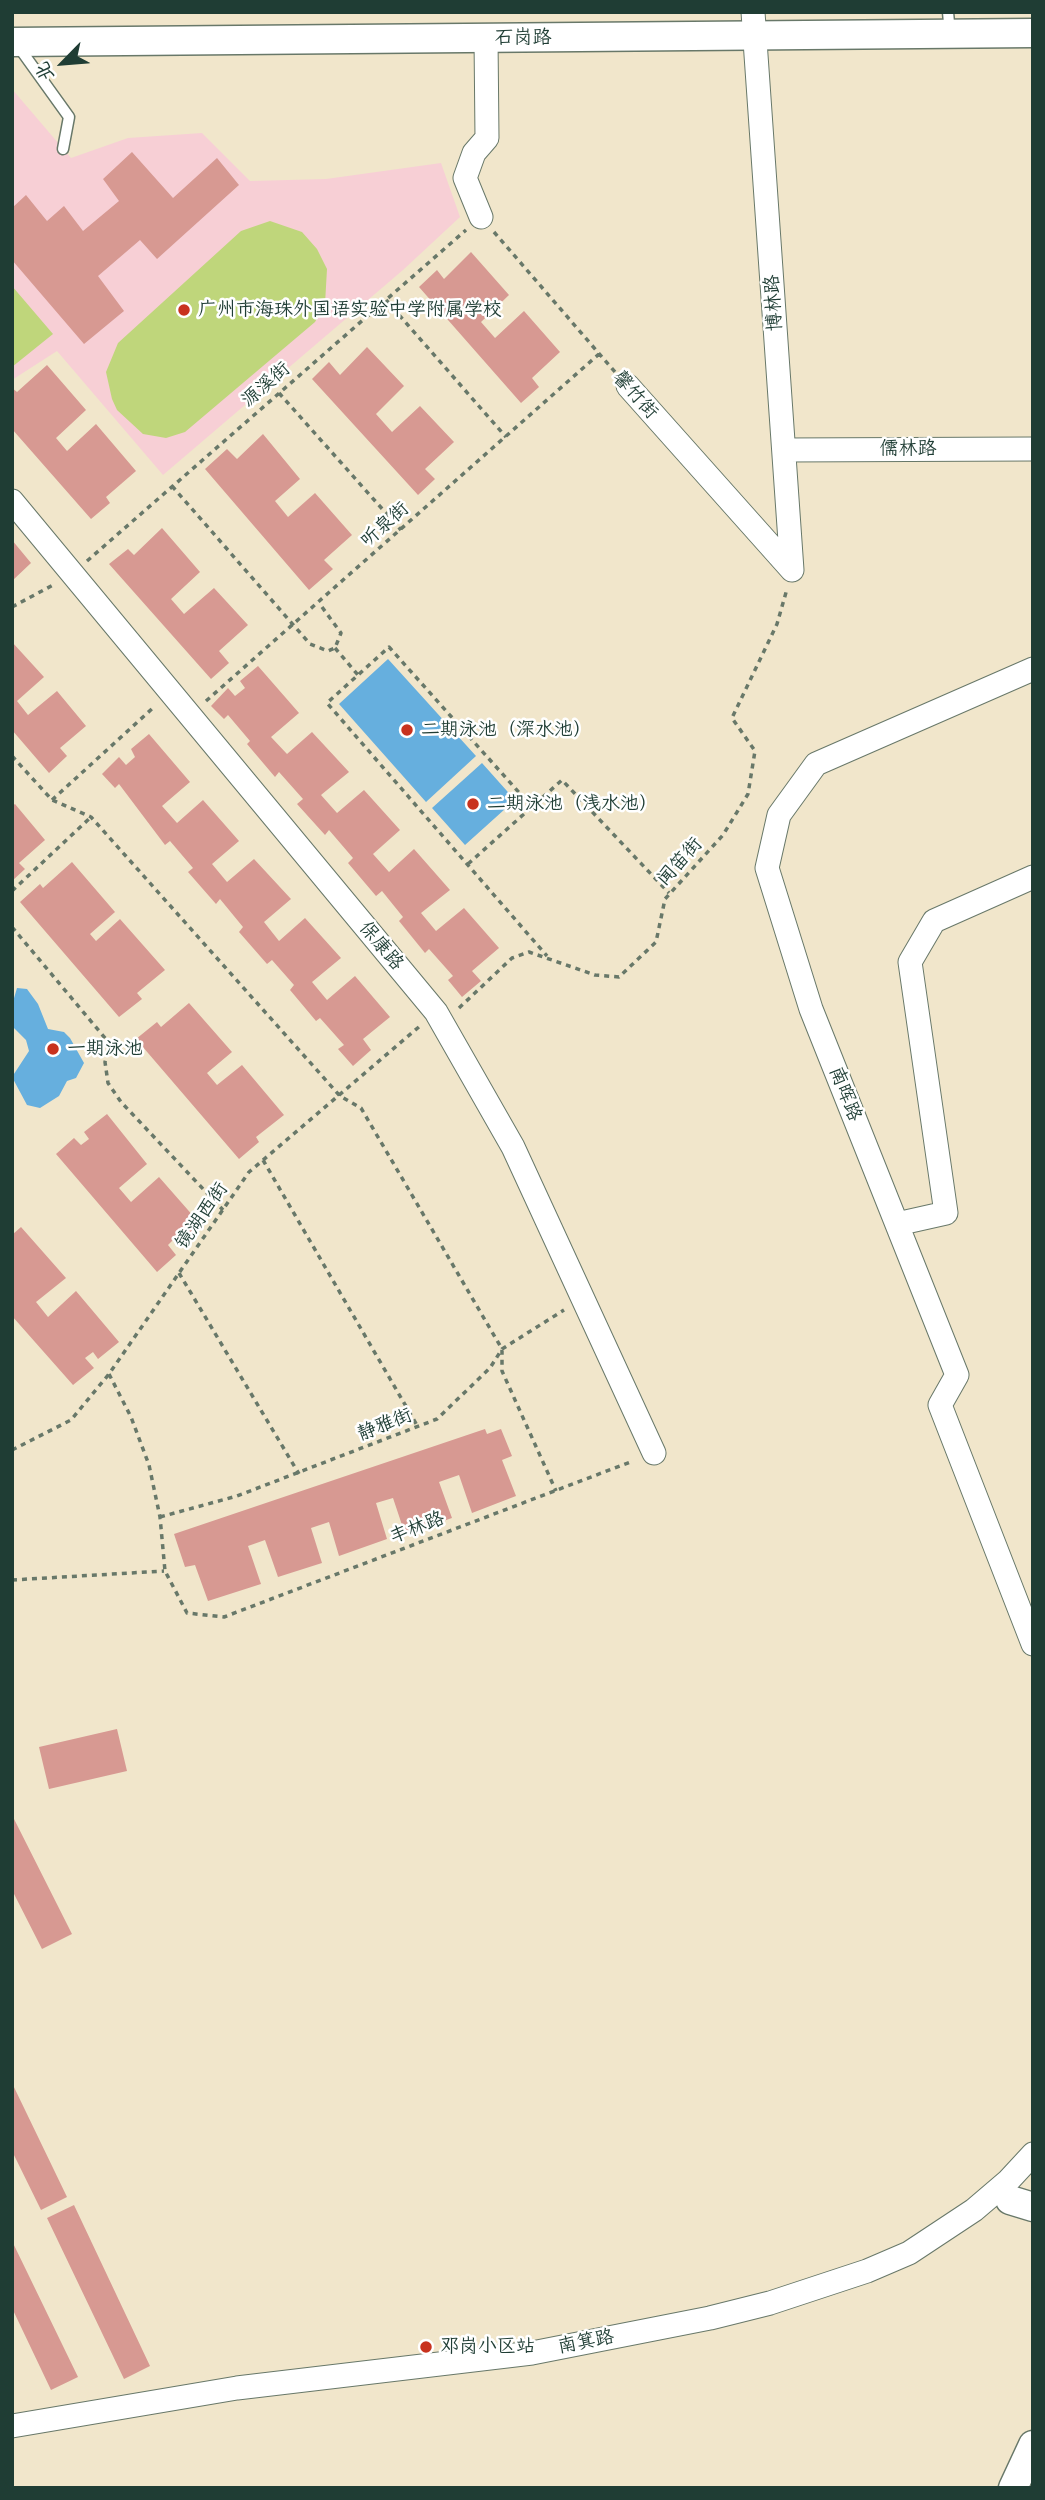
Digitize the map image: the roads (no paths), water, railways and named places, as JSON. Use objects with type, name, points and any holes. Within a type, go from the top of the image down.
[{"type":"street","name":"石岗路","points":[[14,42],[486,38],[754,24],[949,24],[1033,33]]},
{"type":"street","name":"博林路","points":[[754,24],[792,570]]},
{"type":"street","points":[[481,217],[465,178],[474,153],[487,138],[486,38]]},
{"type":"street","name":"馨竹街","points":[[628,386],[792,570]]},
{"type":"street","name":"儒林路","points":[[784,450],[1033,449]]},
{"type":"street","name":"保康路","points":[[12,501],[439,1018],[513,1147],[654,1453]]},
{"type":"street","name":"南晖路","points":[[1033,669],[816,764],[779,815],[767,868],[811,1009],[957,1375],[940,1405],[1033,1644]]},
{"type":"street","points":[[897,1224],[946,1213],[910,962],[934,921],[1033,877]]},
{"type":"street","name":"南箕路","points":[[12,2426],[237,2388],[531,2353],[710,2318],[770,2303],[867,2271],[908,2253],[974,2210],[1008,2181],[1033,2154]]},
{"type":"street","points":[[1013,2488],[1033,2445]]},
{"type":"lane","points":[[14,42],[69,117],[63,149]]},
{"type":"water","name":"二期泳池（深水池）","points":[[388,659],[476,756],[426,802],[339,704]]},
{"type":"water","name":"二期泳池（浅水池）","points":[[482,763],[515,800],[465,845],[432,808]]},
{"type":"water","name":"一期泳池","points":[[17,988],[27,989],[38,1004],[48,1029],[64,1032],[84,1063],[76,1078],[67,1081],[59,1096],[40,1108],[27,1105],[12,1077],[29,1051],[26,1040],[12,1026],[12,1005]]},
{"type":"place","name":"广州市海珠外国语实验中学附属学校","points":[[184,310]]},
{"type":"place","name":"二期泳池（深水池）","points":[[407,730]]},
{"type":"place","name":"二期泳池（浅水池）","points":[[473,804]]},
{"type":"place","name":"一期泳池","points":[[53,1049]]},
{"type":"place","name":"邓岗小区站","points":[[426,2347]]}]
